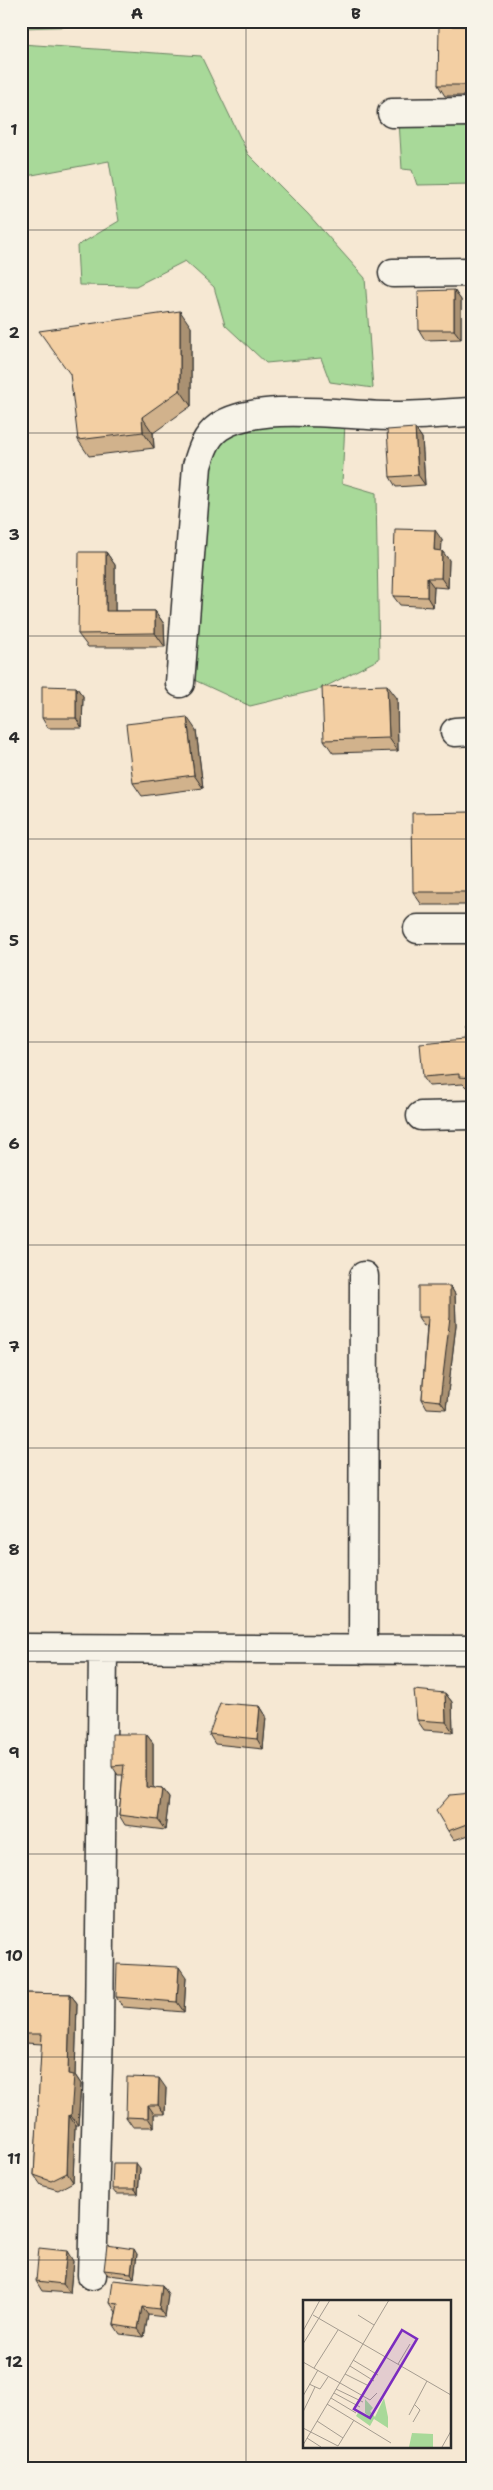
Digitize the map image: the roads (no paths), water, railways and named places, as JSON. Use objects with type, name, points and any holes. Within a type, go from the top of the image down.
[{"type":"street","points":[[392,114],[472,112]]},
{"type":"street","points":[[393,273],[472,272]]},
{"type":"street","points":[[180,683],[197,466],[202,447],[218,428],[241,417],[277,412],[392,416],[472,412]]},
{"type":"street","points":[[418,928],[472,929]]},
{"type":"street","points":[[421,1116],[472,1115]]},
{"type":"street","points":[[362,1650],[364,1276]]},
{"type":"street","points":[[21,1648],[472,1650]]},
{"type":"street","points":[[92,2275],[99,2020],[103,1649]]}]
